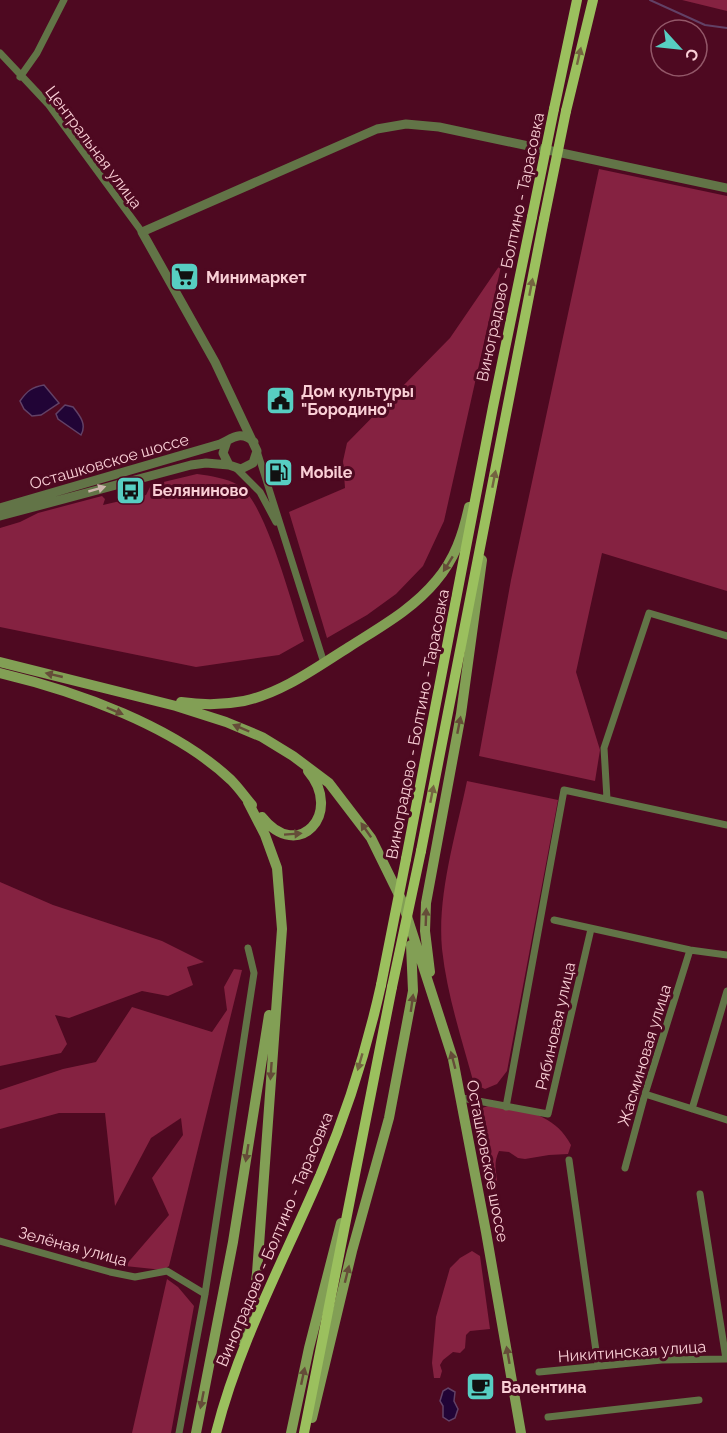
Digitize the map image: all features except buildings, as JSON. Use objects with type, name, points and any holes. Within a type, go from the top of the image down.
[{"type":"main road","name":"Виноградово - Болтино - Тарасовка","points":[[306,1433],[367,1119],[406,859],[493,408],[577,0]]},
{"type":"main road","name":"Виноградово - Болтино - Тарасовка","points":[[216,1433],[226,1393],[242,1351],[323,1169],[387,986],[421,851],[544,219],[566,111],[593,0]]},
{"type":"main road","points":[[147,698],[192,704],[219,704],[245,701],[269,693],[324,663],[398,616],[423,596],[451,561],[462,535],[493,408]]},
{"type":"main road","points":[[432,996],[425,931],[426,903],[469,662],[488,507]]},
{"type":"main road","points":[[0,662],[147,698],[226,722],[262,737],[329,783],[371,838],[404,906],[413,959],[413,991],[409,1020],[389,1118],[352,1251],[306,1433]]},
{"type":"main road","points":[[0,673],[80,696],[141,722],[197,752],[233,781],[274,831],[285,835],[307,832],[314,826],[321,814],[322,802],[319,790],[310,773],[292,756]]},
{"type":"main road","points":[[226,1393],[253,1305],[258,1273],[282,929],[277,868],[266,835],[248,802]]},
{"type":"main road","name":"Осташковское шоссе","points":[[404,906],[453,1059],[462,1098],[521,1433]]},
{"type":"main road","points":[[196,1433],[233,1242],[282,929]]},
{"type":"main road","points":[[291,1433],[309,1348],[367,1119]]},
{"type":"street","points":[[21,77],[37,53],[64,0]]},
{"type":"street","name":"Центральная улица","points":[[0,53],[48,104],[142,232]]},
{"type":"street","points":[[324,663],[281,532],[256,446],[240,418],[215,362],[142,232],[377,129],[406,124],[439,127],[727,188]]},
{"type":"street","points":[[153,252],[153,237],[165,222]]},
{"type":"street","points":[[240,418],[239,428],[230,438],[223,453],[233,467],[260,492],[281,532]]},
{"type":"street","points":[[230,438],[247,436],[256,446]]},
{"type":"street","name":"Осташковское шоссе","points":[[0,508],[230,438]]},
{"type":"street","points":[[233,467],[246,468],[253,463],[256,446]]},
{"type":"street","name":"Осташковское шоссе","points":[[0,516],[191,465],[206,463],[233,467]]},
{"type":"street","points":[[606,799],[604,748],[649,613],[727,636]]},
{"type":"street","points":[[506,1107],[564,790],[727,825]]},
{"type":"street","points":[[554,920],[690,950],[727,955]]},
{"type":"street","name":"Рябиновая улица","points":[[462,1098],[548,1114],[591,929]]},
{"type":"street","points":[[178,1433],[205,1294],[254,973],[248,948]]},
{"type":"street","name":"Жасминовая улица","points":[[625,1168],[645,1094],[690,950]]},
{"type":"street","points":[[692,1109],[727,992]]},
{"type":"street","points":[[645,1094],[727,1120]]},
{"type":"street","points":[[569,1160],[598,1365]]},
{"type":"street","points":[[700,1194],[727,1359]]},
{"type":"street","name":"Зелёная улица","points":[[0,1240],[110,1272],[135,1276],[167,1271],[205,1294]]},
{"type":"street","name":"Никитинская улица","points":[[539,1372],[662,1360],[727,1359]]},
{"type":"street","points":[[548,1417],[699,1400]]},
{"type":"shaded area","points":[[682,0],[727,0],[727,11]]},
{"type":"shaded area","points":[[599,169],[727,196],[727,591],[602,553],[576,672],[600,750],[595,781],[479,756],[511,580]]},
{"type":"shaded area","points":[[502,262],[444,521],[423,566],[396,594],[367,615],[327,638],[289,512],[345,488],[343,461],[347,443],[450,338]]},
{"type":"shaded area","points":[[44,385],[59,403],[41,415],[32,416],[24,409],[20,401],[30,390]]},
{"type":"shaded area","points":[[65,405],[73,407],[80,417],[83,424],[81,435],[58,419],[56,414]]},
{"type":"shaded area","points":[[197,474],[228,481],[238,485],[248,494],[268,532],[304,641],[279,655],[196,667],[0,627],[0,528],[38,513],[102,496],[105,499],[103,505],[146,495],[151,485]]},
{"type":"shaded area","points":[[467,781],[558,800],[507,1071],[497,1084],[485,1089],[474,1084],[451,1000],[442,949],[442,907],[445,886]]},
{"type":"shaded area","points":[[0,882],[53,905],[162,941],[204,962],[187,967],[193,985],[168,996],[142,991],[69,1018],[55,1015],[67,1044],[61,1053],[0,1066]]},
{"type":"shaded area","points":[[234,969],[242,970],[169,1266],[163,1270],[125,1266],[169,1215],[152,1178],[183,1135],[181,1118],[151,1138],[115,1206],[105,1113],[59,1113],[0,1129],[0,1090],[63,1069],[96,1062],[132,1007],[212,1032],[227,1010],[224,987]]},
{"type":"shaded area","points":[[497,1103],[529,1112],[548,1121],[557,1127],[571,1145],[568,1154],[525,1159],[518,1158],[509,1152],[499,1151],[495,1192],[490,1183],[478,1115],[479,1109]]},
{"type":"shaded area","points":[[472,1251],[480,1256],[490,1329],[470,1331],[466,1335],[465,1348],[460,1353],[453,1352],[443,1360],[440,1365],[442,1371],[440,1378],[434,1378],[432,1363],[436,1317],[450,1268]]},
{"type":"shaded area","points":[[167,1279],[178,1287],[194,1306],[171,1433],[132,1433]]},
{"type":"shaded area","points":[[448,1388],[455,1392],[454,1401],[458,1409],[455,1418],[449,1421],[443,1417],[443,1406],[440,1401],[443,1391]]},
{"type":"waterway","points":[[650,0],[705,25],[727,28]]},
{"type":"place","name":"Минимаркет","points":[[185,277]]},
{"type":"place","name":"Дом культуры \"Бородино\"","points":[[280,400]]},
{"type":"place","name":"Mobile","points":[[279,472]]},
{"type":"place","name":"Беляниново","points":[[131,490]]},
{"type":"place","name":"Валентина","points":[[480,1387]]}]
